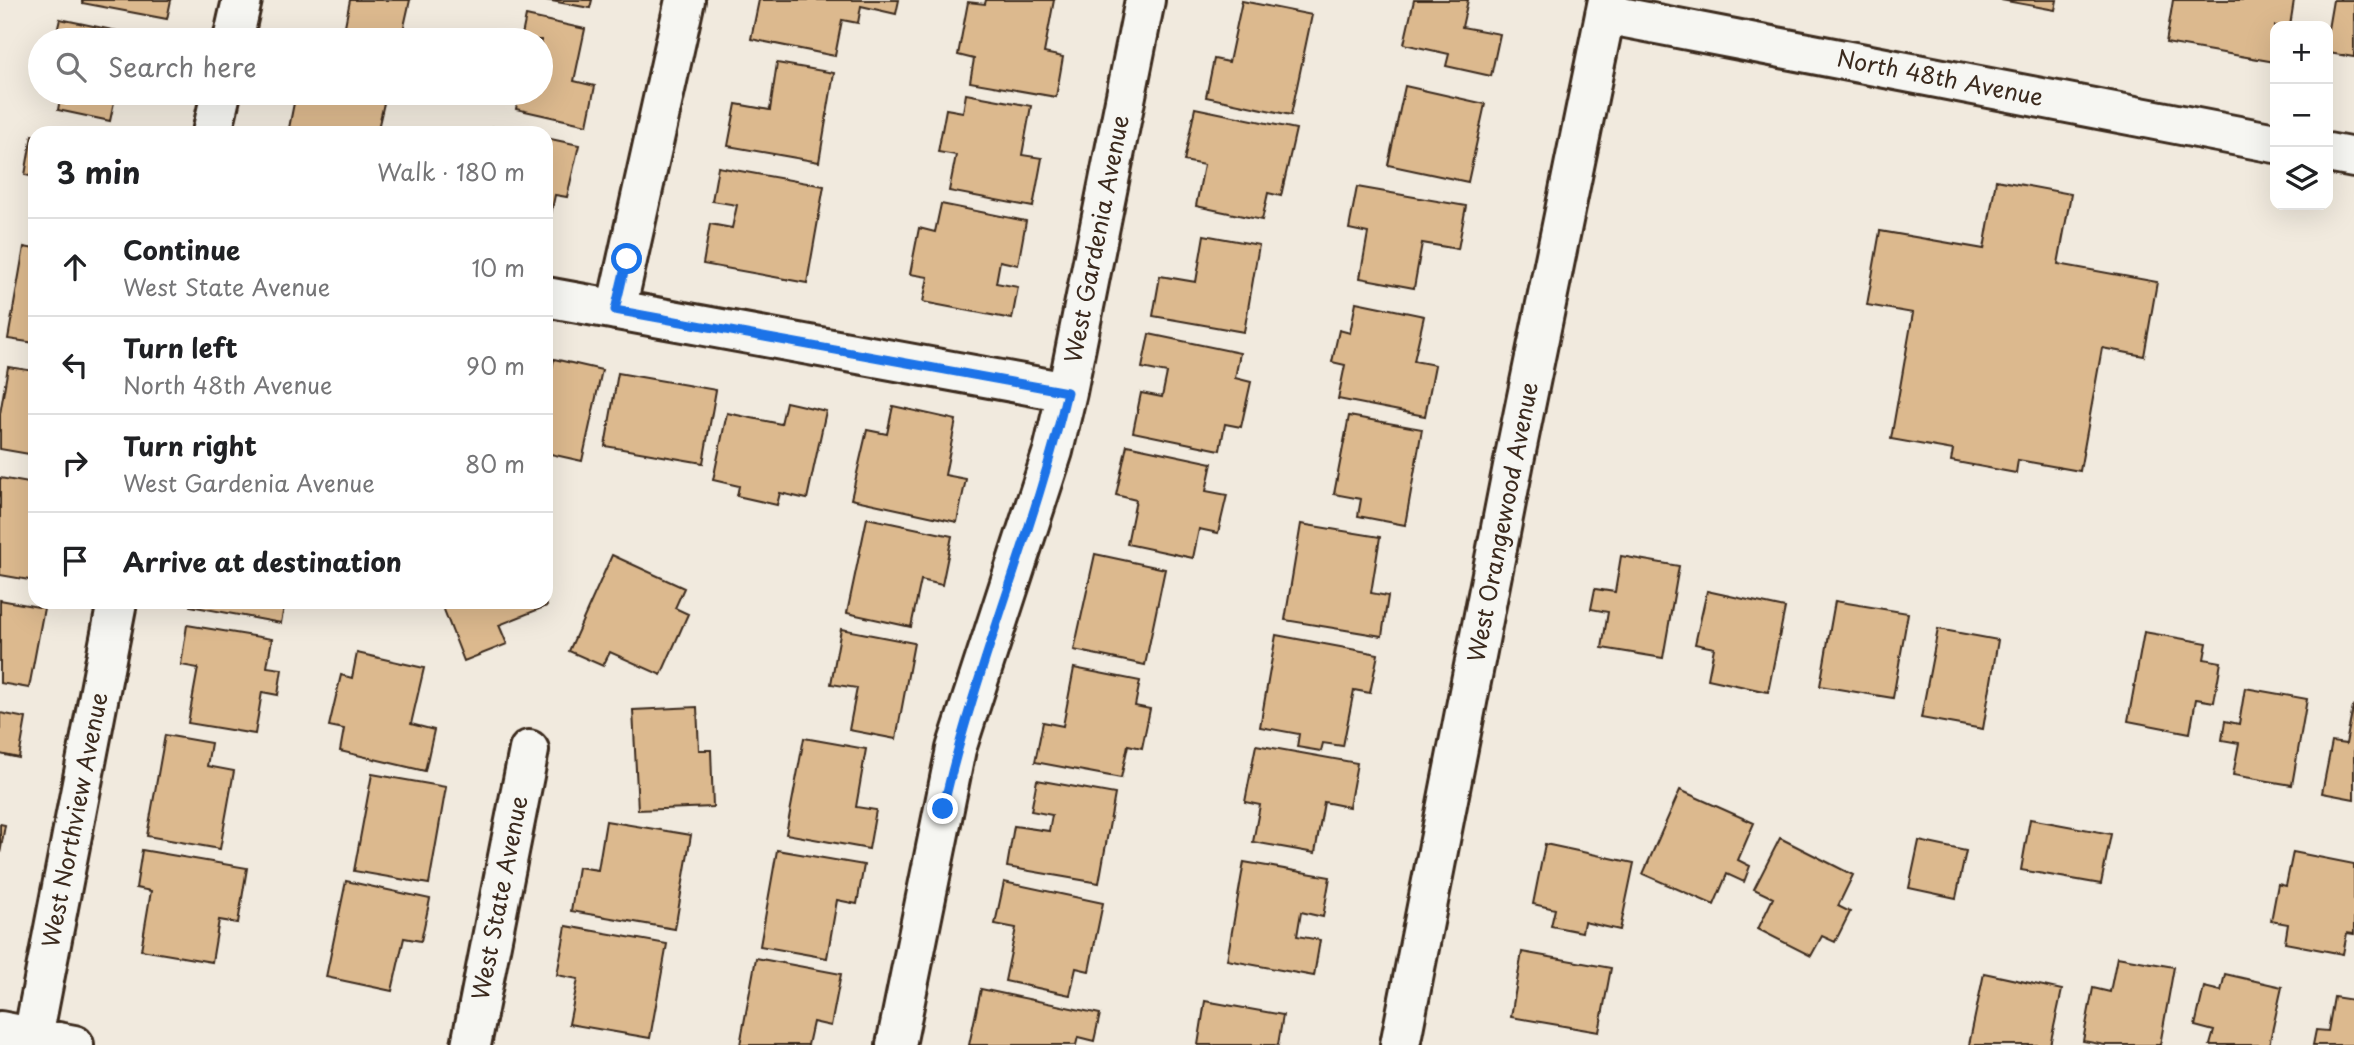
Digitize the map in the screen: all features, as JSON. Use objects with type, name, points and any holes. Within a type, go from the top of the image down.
[{"type":"street","points":[[236,28],[242,0]]},
{"type":"street","points":[[615,310],[685,0]]},
{"type":"street","name":"West Gardenia Avenue","points":[[896,1045],[957,749],[1053,451],[1145,0]]},
{"type":"street","name":"North 48th Avenue","points":[[1607,7],[2270,142]]},
{"type":"street","name":"West Orangewood Avenue","points":[[1400,1045],[1517,446],[1607,7]]},
{"type":"street","points":[[214,126],[218,105]]},
{"type":"street","points":[[2333,154],[2354,158]]},
{"type":"street","points":[[553,298],[1067,392]]},
{"type":"street","name":"West Northview Avenue","points":[[16,1034],[115,609]]},
{"type":"street","name":"West State Avenue","points":[[471,1045],[529,750]]},
{"type":"street","points":[[16,1034],[74,1045]]},
{"type":"building","points":[[82,0],[171,0],[167,19],[82,3]]},
{"type":"building","points":[[350,0],[410,0],[404,28],[345,28]]},
{"type":"building","points":[[546,0],[592,0],[590,8]]},
{"type":"building","points":[[759,0],[899,0],[896,14],[861,6],[858,23],[842,20],[835,56],[751,39]]},
{"type":"building","points":[[986,0],[1054,0],[1044,53],[1063,57],[1056,97],[970,82],[974,59],[958,55],[968,2],[985,4]]},
{"type":"building","points":[[1414,0],[1468,0],[1462,27],[1500,34],[1491,76],[1446,66],[1449,54],[1404,44]]},
{"type":"building","points":[[2001,0],[2057,0],[2055,10]]},
{"type":"building","points":[[2173,0],[2294,0],[2291,21],[2270,21],[2270,61],[2166,43]]},
{"type":"building","points":[[2333,0],[2354,0],[2354,57],[2333,54],[2333,21],[2329,21]]},
{"type":"building","points":[[1242,1],[1312,15],[1291,115],[1206,97],[1214,59],[1229,62]]},
{"type":"building","points":[[526,16],[585,29],[574,81],[595,86],[587,125],[516,109],[517,105],[553,105],[553,28],[524,28]]},
{"type":"building","points":[[60,19],[103,28],[58,28]]},
{"type":"building","points":[[777,63],[834,73],[819,162],[728,146],[736,104],[770,110]]},
{"type":"building","points":[[1405,86],[1485,104],[1468,182],[1388,165]]},
{"type":"building","points":[[966,94],[1031,106],[1022,155],[1042,158],[1033,207],[949,191],[956,155],[938,152],[946,109],[963,112]]},
{"type":"building","points":[[59,105],[113,105],[110,121],[58,110]]},
{"type":"building","points":[[294,105],[384,105],[379,126],[289,126]]},
{"type":"building","points":[[1195,108],[1296,129],[1281,196],[1268,193],[1262,220],[1196,206],[1204,165],[1184,161]]},
{"type":"building","points":[[553,139],[579,145],[567,197],[555,195],[553,205]]},
{"type":"building","points":[[718,167],[824,186],[807,283],[703,264],[710,224],[732,228],[737,205],[712,201]]},
{"type":"building","points":[[1996,180],[2071,194],[2058,264],[2157,282],[2144,356],[2102,348],[2080,471],[2018,460],[2016,473],[1951,461],[1953,450],[1891,439],[1913,313],[1867,305],[1880,231],[1984,249]]},
{"type":"building","points":[[1357,187],[1466,206],[1458,249],[1422,243],[1414,288],[1360,278],[1368,233],[1349,229]]},
{"type":"building","points":[[941,204],[1026,221],[1018,265],[1000,261],[996,283],[1018,287],[1012,319],[923,302],[928,277],[910,274],[919,228],[935,232]]},
{"type":"building","points":[[1204,235],[1259,245],[1244,332],[1153,316],[1160,276],[1196,282]]},
{"type":"building","points":[[24,247],[28,248],[28,342],[8,339]]},
{"type":"building","points":[[1356,302],[1424,316],[1414,361],[1435,365],[1425,416],[1338,399],[1345,365],[1332,362],[1339,330],[1350,333]]},
{"type":"building","points":[[1149,334],[1240,353],[1235,378],[1251,382],[1241,427],[1225,424],[1220,450],[1133,432],[1141,393],[1162,397],[1167,373],[1142,368]]},
{"type":"building","points":[[554,359],[602,370],[582,461],[553,455]]},
{"type":"building","points":[[8,367],[28,370],[28,454],[0,449],[0,414]]},
{"type":"building","points":[[618,373],[716,390],[703,463],[605,446]]},
{"type":"building","points":[[786,402],[826,411],[807,499],[780,493],[777,505],[737,496],[739,486],[713,480],[727,413],[781,424]]},
{"type":"building","points":[[893,406],[956,420],[945,475],[966,479],[957,522],[851,499],[867,430],[887,434]]},
{"type":"building","points":[[1349,416],[1422,429],[1405,525],[1358,516],[1361,499],[1334,494]]},
{"type":"building","points":[[1127,445],[1212,463],[1206,491],[1227,495],[1218,533],[1199,529],[1193,558],[1127,544],[1136,500],[1116,495]]},
{"type":"building","points":[[0,478],[28,483],[28,580],[0,575]]},
{"type":"building","points":[[867,518],[952,536],[942,585],[921,580],[911,627],[847,613]]},
{"type":"building","points":[[1301,524],[1380,537],[1371,593],[1388,596],[1382,636],[1285,620]]},
{"type":"building","points":[[1095,554],[1165,569],[1145,665],[1074,650]]},
{"type":"building","points":[[612,555],[684,588],[675,608],[688,614],[661,675],[610,652],[603,666],[569,651]]},
{"type":"building","points":[[1621,556],[1679,566],[1663,658],[1602,648],[1608,612],[1591,609],[1595,589],[1615,592]]},
{"type":"building","points":[[1707,591],[1785,608],[1768,692],[1708,679],[1714,648],[1695,644]]},
{"type":"building","points":[[0,600],[28,605],[28,609],[44,609],[29,688],[0,683]]},
{"type":"building","points":[[1835,601],[1908,613],[1893,698],[1820,686]]},
{"type":"building","points":[[206,609],[284,609],[281,623]]},
{"type":"building","points":[[444,609],[539,609],[499,625],[507,644],[464,661]]},
{"type":"building","points":[[187,625],[272,639],[267,667],[282,669],[278,695],[262,692],[255,734],[188,723],[198,668],[181,665]]},
{"type":"building","points":[[841,629],[914,643],[896,739],[849,730],[857,688],[831,684]]},
{"type":"building","points":[[1938,629],[1998,640],[1983,729],[1921,718]]},
{"type":"building","points":[[2144,632],[2207,643],[2204,659],[2221,662],[2214,702],[2196,699],[2190,733],[2128,721]]},
{"type":"building","points":[[1276,635],[1378,654],[1370,693],[1354,690],[1343,746],[1323,743],[1321,751],[1297,747],[1299,734],[1260,727]]},
{"type":"building","points":[[357,653],[424,668],[411,724],[434,730],[425,771],[340,751],[344,729],[329,726],[341,675],[352,678]]},
{"type":"building","points":[[1074,668],[1140,681],[1135,706],[1150,709],[1142,748],[1128,745],[1121,778],[1035,762],[1043,722],[1063,726]]},
{"type":"building","points":[[2245,688],[2307,699],[2292,785],[2233,775],[2239,743],[2222,740],[2225,721],[2239,724]]},
{"type":"building","points":[[697,707],[699,750],[711,750],[713,807],[638,810],[633,710]]},
{"type":"building","points":[[2353,707],[2354,799],[2322,793],[2332,742],[2346,744]]},
{"type":"building","points":[[0,713],[26,718],[19,758],[0,754]]},
{"type":"building","points":[[165,735],[211,743],[207,766],[234,771],[220,849],[147,836]]},
{"type":"building","points":[[804,738],[866,749],[856,807],[876,810],[869,849],[786,834]]},
{"type":"building","points":[[1256,745],[1357,763],[1349,807],[1324,802],[1315,853],[1253,842],[1260,805],[1245,802]]},
{"type":"building","points":[[372,774],[446,787],[429,884],[354,871]]},
{"type":"building","points":[[1037,780],[1115,794],[1099,883],[1007,867],[1014,826],[1049,831],[1052,815],[1031,811]]},
{"type":"building","points":[[1680,790],[1754,823],[1738,860],[1750,866],[1744,882],[1727,874],[1714,905],[1643,874]]},
{"type":"building","points":[[2030,819],[2111,834],[2101,884],[2021,870]]},
{"type":"building","points":[[606,821],[691,835],[675,929],[571,911],[578,867],[598,870]]},
{"type":"building","points":[[0,824],[5,825],[0,854]]},
{"type":"building","points":[[1780,838],[1853,875],[1838,906],[1850,912],[1835,942],[1822,936],[1811,956],[1758,929],[1773,898],[1754,889]]},
{"type":"building","points":[[1919,841],[1966,851],[1956,898],[1909,888]]},
{"type":"building","points":[[1545,844],[1634,863],[1620,930],[1584,922],[1582,932],[1551,926],[1555,909],[1533,904]]},
{"type":"building","points":[[142,850],[247,868],[238,923],[219,920],[212,962],[141,950],[151,891],[136,888]]},
{"type":"building","points":[[777,850],[864,865],[857,904],[837,900],[827,958],[760,946]]},
{"type":"building","points":[[2293,852],[2354,864],[2354,934],[2347,933],[2343,954],[2285,943],[2288,924],[2271,921],[2278,884],[2286,886]]},
{"type":"building","points":[[1244,862],[1330,877],[1323,917],[1301,912],[1297,936],[1320,940],[1314,976],[1227,960]]},
{"type":"building","points":[[346,881],[430,899],[421,941],[404,938],[392,991],[326,977]]},
{"type":"building","points":[[1004,882],[1103,903],[1089,971],[1076,968],[1070,995],[1005,981],[1016,928],[995,924]]},
{"type":"building","points":[[566,926],[667,944],[650,1038],[569,1024],[578,979],[557,975]]},
{"type":"building","points":[[1522,952],[1611,968],[1599,1032],[1511,1017]]},
{"type":"building","points":[[2117,957],[2174,967],[2160,1045],[2105,1045],[2083,1041],[2093,988],[2110,992]]},
{"type":"building","points":[[756,958],[841,974],[831,1026],[813,1022],[808,1045],[740,1045]]},
{"type":"building","points":[[1984,973],[2062,990],[2050,1045],[1969,1045]]},
{"type":"building","points":[[2225,974],[2282,987],[2269,1045],[2210,1045],[2214,1031],[2195,1026],[2204,987],[2221,991]]},
{"type":"building","points":[[981,989],[1100,1014],[1094,1041],[1078,1037],[1076,1045],[969,1045]]},
{"type":"building","points":[[2334,997],[2354,1000],[2354,1045],[2313,1045],[2316,1030],[2328,1031]]},
{"type":"building","points":[[1205,1001],[1283,1015],[1278,1045],[1198,1045]]},
{"type":"route","points":[[627,259],[615,310],[1067,392],[1053,451],[957,749],[943,809]]}]
